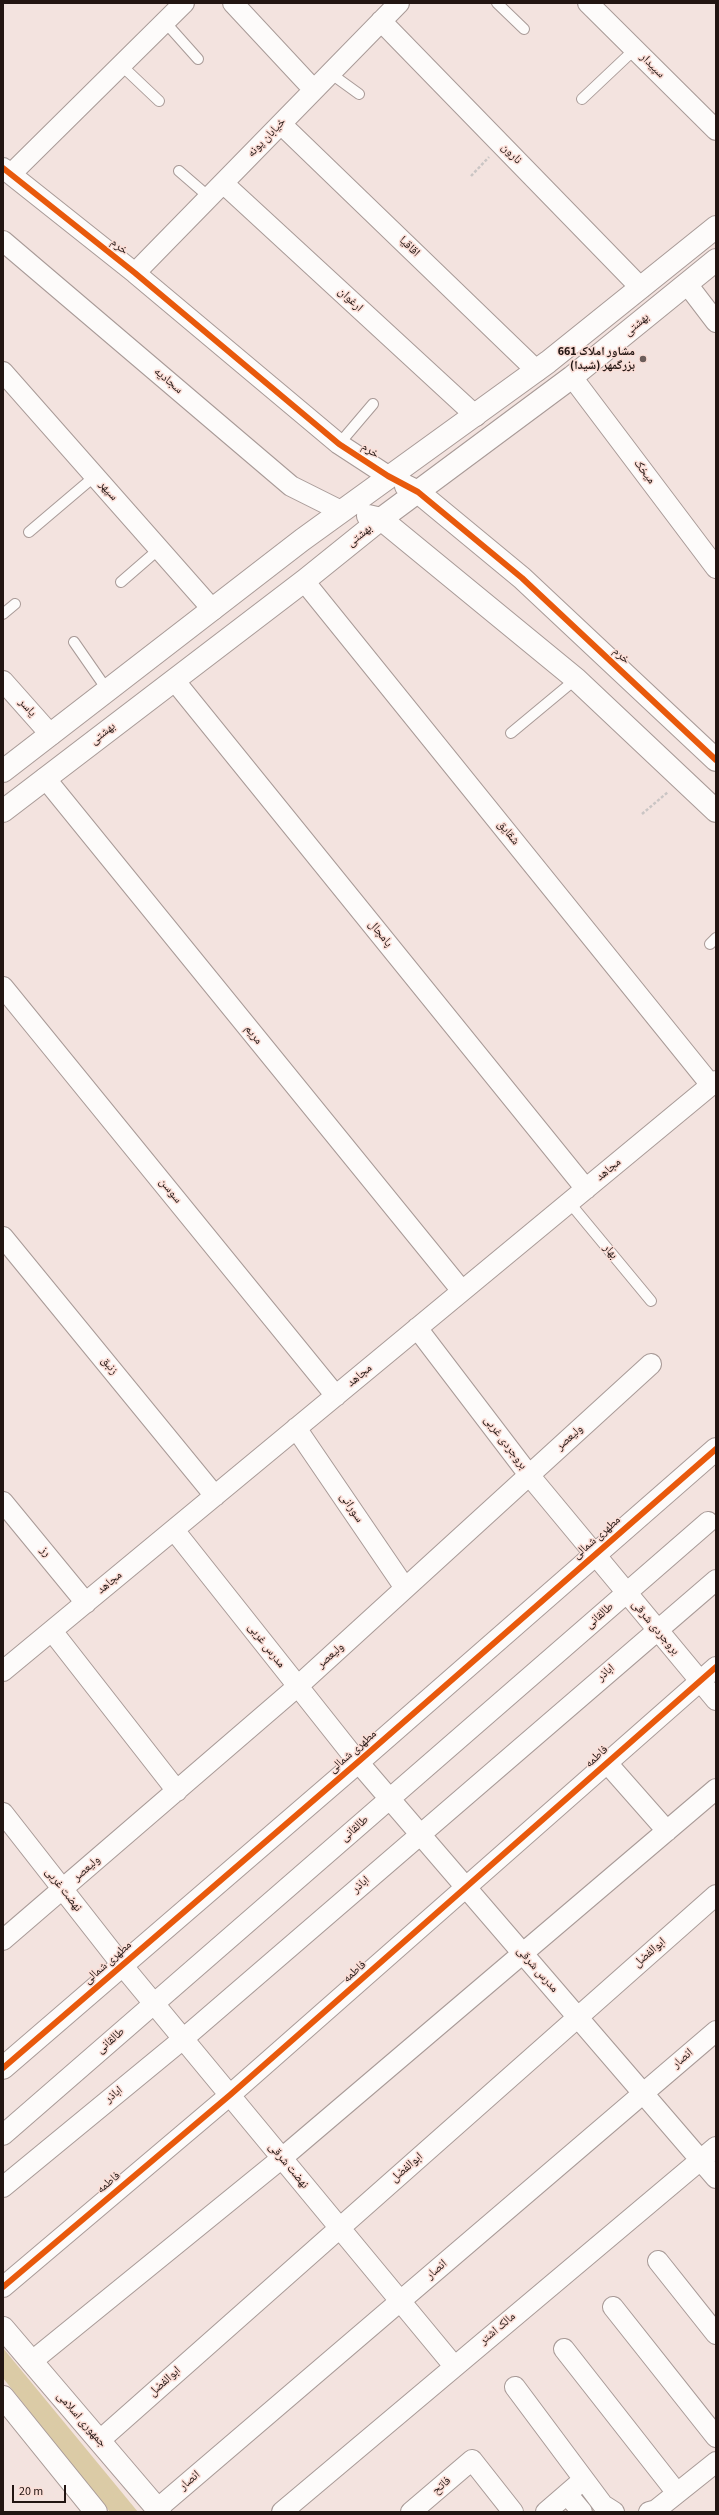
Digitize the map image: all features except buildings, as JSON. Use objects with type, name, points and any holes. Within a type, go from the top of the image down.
[{"type":"street","points":[[7,171],[121,65],[184,3]]},
{"type":"street","points":[[233,3],[314,90]]},
{"type":"street","name":"خیابان پونه","points":[[135,273],[399,3]]},
{"type":"street","name":"سپیدار","points":[[588,3],[716,130]]},
{"type":"street","name":"نارون","points":[[381,21],[641,288]]},
{"type":"street","name":"اقاقیا","points":[[281,124],[537,371]]},
{"type":"street","name":"خرم","points":[[7,171],[135,273],[339,444],[388,476],[418,492],[522,578],[716,760]]},
{"type":"street","name":"ارغوان","points":[[223,183],[476,416]]},
{"type":"street","points":[[3,771],[341,511],[537,371],[716,227]]},
{"type":"street","name":"سجادیه","points":[[3,241],[291,486],[341,511]]},
{"type":"street","name":"بهشتی","points":[[3,811],[304,581],[381,519],[572,377],[716,260]]},
{"type":"street","points":[[687,284],[716,322]]},
{"type":"street","name":"سپهر","points":[[3,372],[213,610]]},
{"type":"street","name":"میخک","points":[[572,377],[716,568]]},
{"type":"street","points":[[341,511],[381,519],[576,679],[716,811]]},
{"type":"street","name":"شقایق","points":[[304,581],[714,1086]]},
{"type":"street","name":"پامچال","points":[[174,680],[586,1189]]},
{"type":"street","name":"یاسر","points":[[3,681],[51,735]]},
{"type":"street","name":"مریم","points":[[45,778],[462,1292]]},
{"type":"street","name":"سوسن","points":[[3,987],[336,1396]]},
{"type":"street","name":"مجاهد","points":[[3,1671],[569,1202],[714,1086]]},
{"type":"street","name":"زنبق","points":[[3,1237],[215,1496]]},
{"type":"street","name":"بروجردی غربی","points":[[417,1328],[529,1475],[594,1556]]},
{"type":"street","name":"ولیعصر","points":[[3,1940],[63,1890],[298,1686],[652,1364]]},
{"type":"street","name":"سورانی","points":[[296,1428],[405,1588]]},
{"type":"street","name":"مطهری شمالی","points":[[3,2068],[358,1762],[716,1449]]},
{"type":"street","name":"رز","points":[[3,1502],[86,1602]]},
{"type":"street","name":"طالقانی","points":[[3,2135],[708,1522]]},
{"type":"street","name":"مدرس غربی","points":[[174,1530],[358,1762]]},
{"type":"street","name":"بروجردی شرقی","points":[[594,1556],[716,1700]]},
{"type":"street","name":"اباذر","points":[[3,2187],[183,2039],[420,1833],[716,1580]]},
{"type":"street","points":[[52,1631],[177,1791]]},
{"type":"street","name":"فاطمه","points":[[3,2287],[230,2095],[467,1888],[716,1667]]},
{"type":"street","name":"مدرس شرقی","points":[[358,1762],[716,2178]]},
{"type":"street","points":[[607,1763],[667,1831]]},
{"type":"street","points":[[31,2362],[282,2158],[716,1789]]},
{"type":"street","name":"نهضت غربی","points":[[3,1814],[122,1965]]},
{"type":"street","name":"ابوالفضل","points":[[99,2441],[716,1895]]},
{"type":"street","name":"نهضت شرقی","points":[[122,1965],[454,2366]]},
{"type":"street","name":"انصار","points":[[158,2511],[400,2301],[716,2031]]},
{"type":"street","name":"مالک اشتر","points":[[282,2512],[716,2147]]},
{"type":"street","points":[[658,2261],[716,2334]]},
{"type":"street","points":[[613,2307],[716,2437]]},
{"type":"street","name":"جمهوری اسلامی","points":[[3,2328],[158,2511]]},
{"type":"street","points":[[564,2349],[674,2502]]},
{"type":"street","points":[[515,2387],[583,2480],[603,2505],[614,2512]]},
{"type":"street","points":[[3,2397],[96,2512]]},
{"type":"street","name":"فاتح","points":[[417,2510],[472,2460],[513,2512]]},
{"type":"street","points":[[649,2512],[674,2502],[716,2462]]},
{"type":"street","points":[[546,2512],[583,2480]]},
{"type":"street","points":[[567,2494],[582,2512]]},
{"type":"lane","points":[[497,3],[524,29]]},
{"type":"lane","points":[[165,22],[198,59]]},
{"type":"lane","points":[[582,99],[635,49]]},
{"type":"lane","points":[[121,65],[159,101]]},
{"type":"lane","points":[[330,73],[359,94]]},
{"type":"lane","points":[[179,171],[209,197]]},
{"type":"lane","points":[[339,444],[373,404]]},
{"type":"lane","points":[[29,532],[95,476]]},
{"type":"lane","points":[[121,582],[159,549]]},
{"type":"lane","points":[[3,614],[15,604]]},
{"type":"lane","points":[[74,642],[108,691]]},
{"type":"lane","points":[[511,733],[576,679]]},
{"type":"lane","name":"بهار","points":[[569,1202],[651,1301]]},
{"type":"path","points":[[471,176],[501,144]]},
{"type":"path","points":[[642,814],[683,780]]},
{"type":"shaded area","points":[[3,2348],[138,2512],[110,2512],[3,2378]]},
{"type":"cycle path","points":[[3,168],[135,273],[339,444],[388,476],[418,492],[522,578],[716,760]]},
{"type":"cycle path","points":[[3,2068],[358,1762],[716,1449]]},
{"type":"cycle path","points":[[3,2287],[230,2095],[716,1667]]},
{"type":"place","name":"مشاور املاک 661 بزرگمهر (شیدا)","points":[[643,359]]}]
